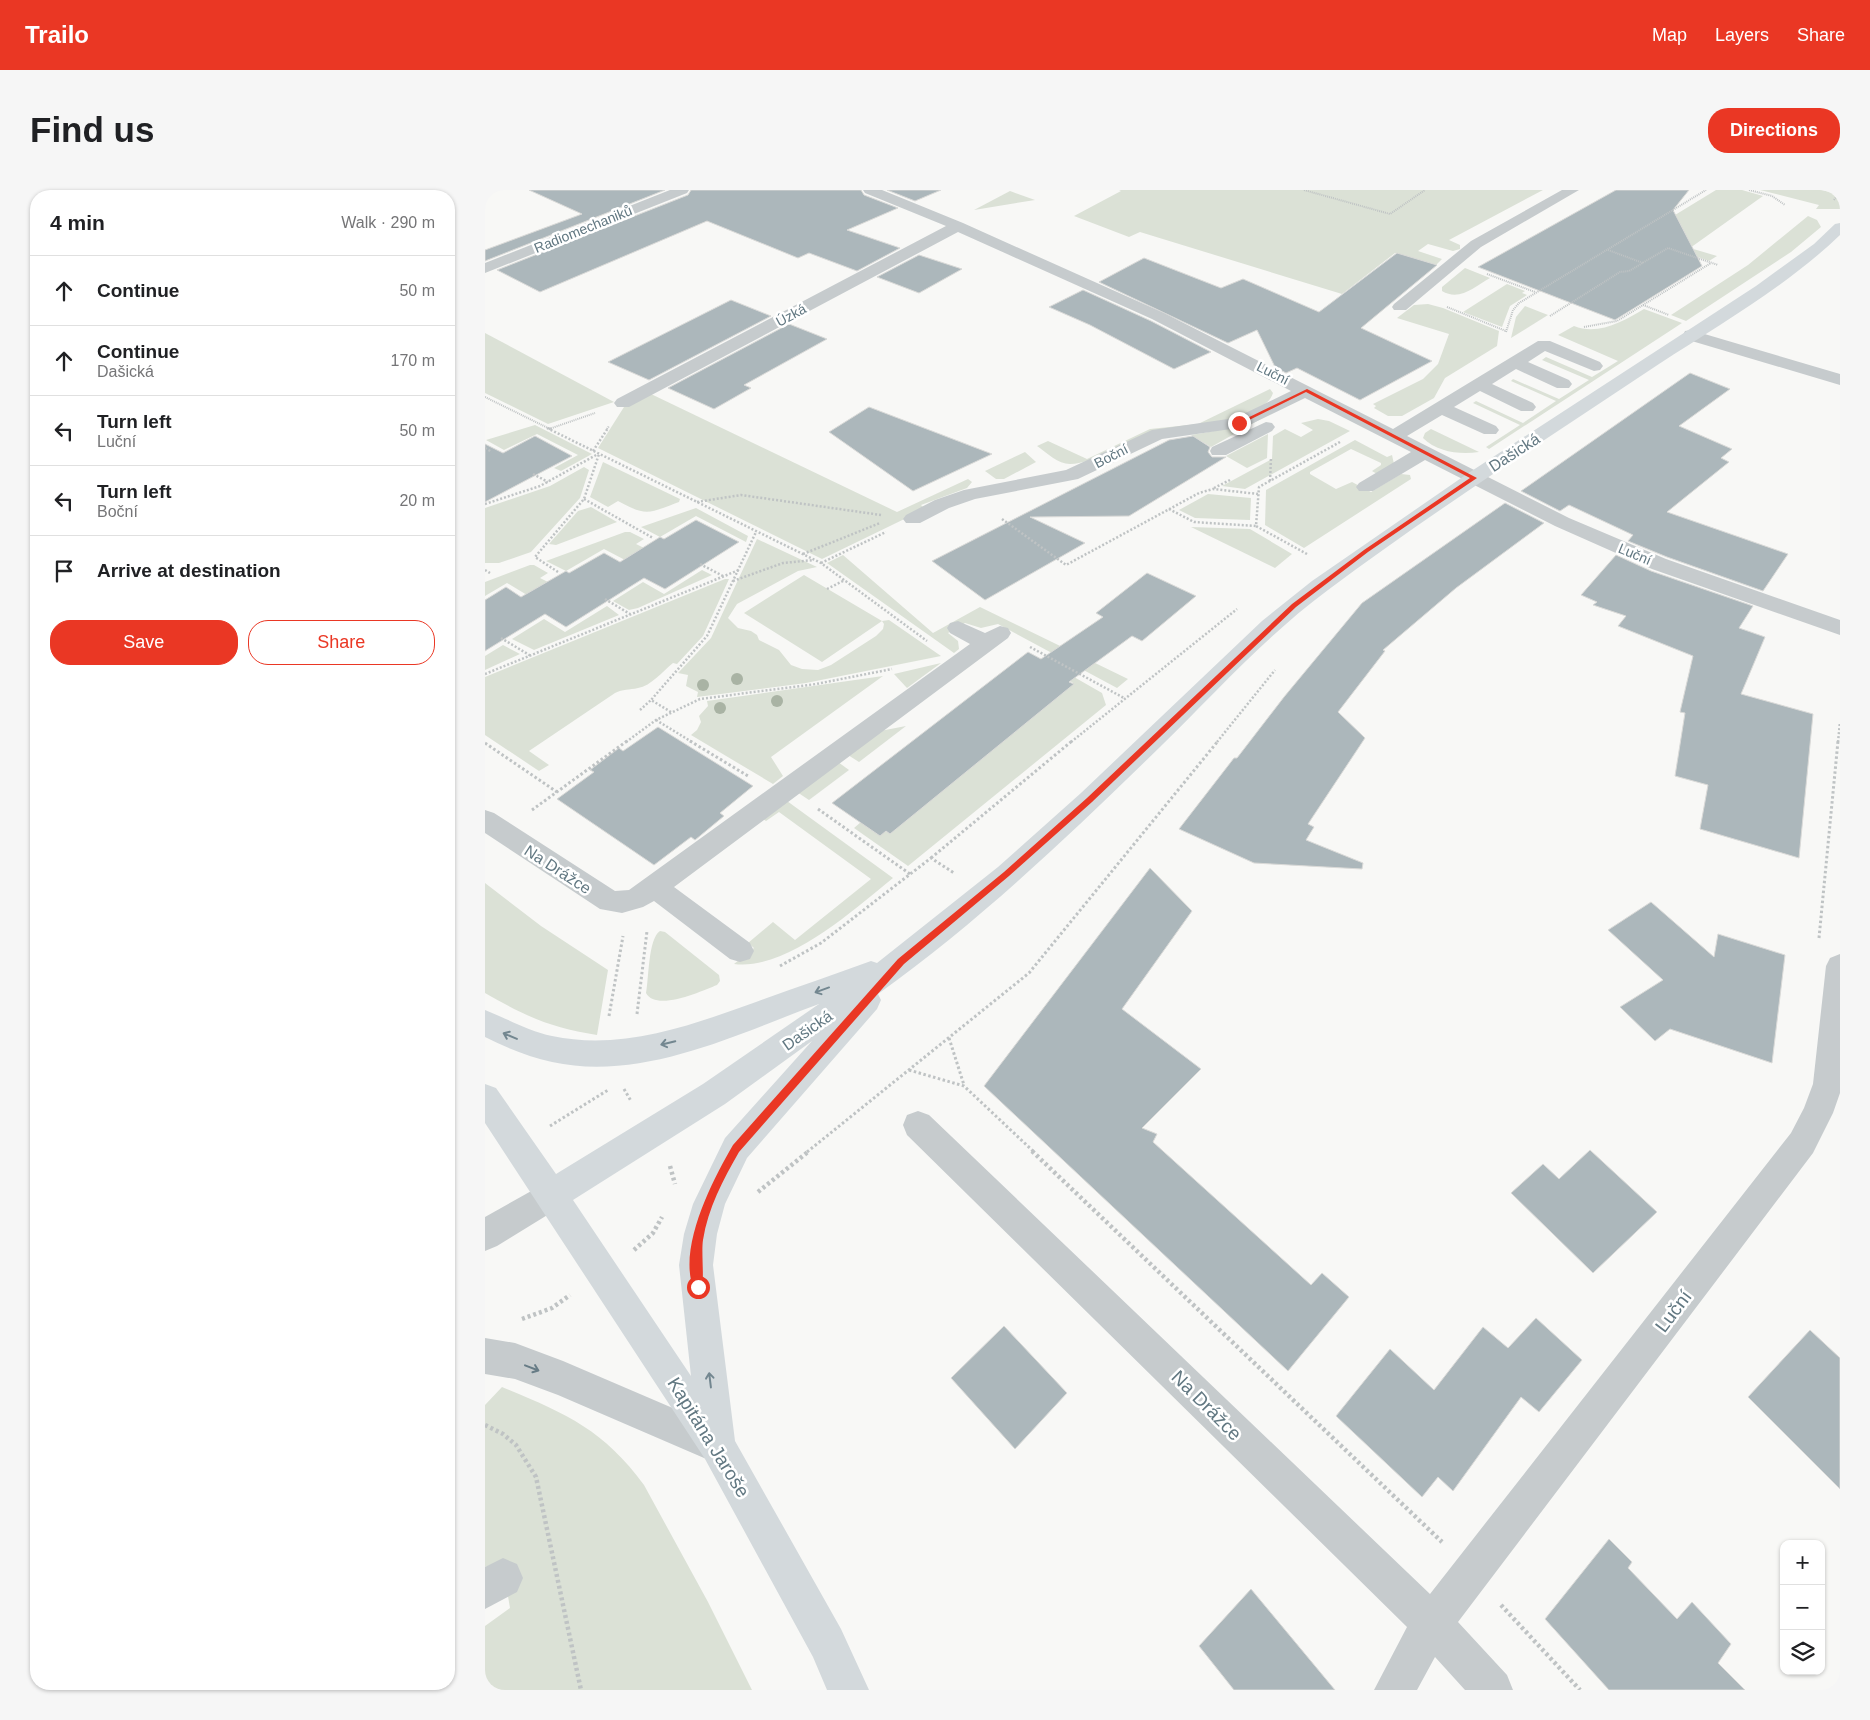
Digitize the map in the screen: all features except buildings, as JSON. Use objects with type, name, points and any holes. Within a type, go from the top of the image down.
[{"type":"main road","name":"Dašická","points":[[551,1195],[714,1094],[901,962],[984,893],[1089,800],[1263,632],[1294,605],[1366,551],[1796,264],[1840,228]]},
{"type":"main road","points":[[485,1023],[529,1044],[559,1051],[627,1052],[702,1033],[901,962]]},
{"type":"main road","points":[[718,1446],[696,1265],[698,1240],[706,1209],[720,1177],[736,1148],[901,962]]},
{"type":"main road","points":[[485,1098],[551,1195]]},
{"type":"main road","name":"Kapitána Jaroše","points":[[551,1195],[601,1273],[718,1446],[827,1643],[848,1690]]},
{"type":"street","name":"Radiomechaniků","points":[[485,268],[682,190]]},
{"type":"street","name":"Luční","points":[[870,190],[958,226],[1158,316],[1562,522],[1659,564],[1840,628]]},
{"type":"street","points":[[1400,307],[1475,244],[1572,190]]},
{"type":"street","name":"Úzká","points":[[623,403],[958,226]]},
{"type":"street","points":[[1691,335],[1840,380]]},
{"type":"street","points":[[1394,436],[1544,345],[1594,366]]},
{"type":"street","points":[[1516,363],[1563,384]]},
{"type":"street","points":[[1479,385],[1527,407]]},
{"type":"street","points":[[1219,451],[1314,394]]},
{"type":"street","name":"Boční","points":[[905,518],[969,495],[1013,484],[1071,475],[1158,434],[1239,423],[1314,394]]},
{"type":"street","points":[[1442,408],[1490,430]]},
{"type":"street","points":[[1366,487],[1425,452]]},
{"type":"street","points":[[740,951],[646,893],[780,795],[954,660],[993,638],[958,628]]},
{"type":"street","name":"Na Drážce","points":[[493,826],[609,901],[621,903],[646,893]]},
{"type":"street","name":"Luční","points":[[1395,1690],[1431,1622],[1472,1574],[1802,1143],[1818,1113],[1828,1084],[1840,966]]},
{"type":"street","name":"Na Drážce","points":[[918,1125],[1431,1622],[1491,1690]]},
{"type":"street","name":"Dašická","points":[[485,1234],[551,1195]]},
{"type":"street","points":[[485,1356],[515,1361],[563,1379],[718,1446]]},
{"type":"path","points":[[1304,190],[1390,214],[1425,190]]},
{"type":"path","points":[[1415,295],[1506,331],[1513,310],[1535,292],[1706,190]]},
{"type":"path","points":[[1749,190],[1772,196],[1785,205]]},
{"type":"path","points":[[1545,320],[1620,272],[1629,271],[1668,248],[1718,266]]},
{"type":"path","points":[[1607,250],[1643,263]]},
{"type":"path","points":[[1577,325],[1586,328],[1617,321],[1711,263]]},
{"type":"path","points":[[1492,276],[1535,292]]},
{"type":"path","points":[[1643,305],[1651,308]]},
{"type":"path","points":[[1553,315],[1561,318]]},
{"type":"path","points":[[485,397],[821,563],[954,660]]},
{"type":"path","points":[[549,429],[623,403]]},
{"type":"path","points":[[1256,526],[1259,487],[1372,424]]},
{"type":"path","points":[[485,448],[492,452]]},
{"type":"path","points":[[485,504],[548,482],[599,454]]},
{"type":"path","points":[[558,572],[535,557],[584,498],[599,454]]},
{"type":"path","points":[[1270,481],[1271,458]]},
{"type":"path","points":[[533,474],[548,482]]},
{"type":"path","points":[[969,495],[1066,565],[1199,493],[1213,489],[1258,494]]},
{"type":"path","points":[[696,502],[741,495],[905,518]]},
{"type":"path","points":[[584,498],[653,538]]},
{"type":"path","points":[[1169,508],[1194,522],[1256,526],[1307,554]]},
{"type":"path","points":[[803,554],[905,518]]},
{"type":"path","points":[[821,563],[905,518]]},
{"type":"path","points":[[640,710],[707,636],[757,532]]},
{"type":"path","points":[[733,581],[783,563],[815,560]]},
{"type":"path","points":[[700,564],[723,576]]},
{"type":"path","points":[[485,570],[489,573]]},
{"type":"path","points":[[485,674],[739,570]]},
{"type":"path","points":[[827,589],[845,580]]},
{"type":"path","points":[[605,599],[630,614]]},
{"type":"path","points":[[501,638],[531,656]]},
{"type":"path","points":[[775,968],[821,943],[931,858],[1124,698],[1028,645]]},
{"type":"path","points":[[493,826],[557,792],[656,720],[700,699],[816,684],[954,660]]},
{"type":"path","points":[[752,1198],[1029,973],[1275,669]]},
{"type":"path","points":[[651,700],[671,713]]},
{"type":"path","points":[[656,720],[780,795],[811,804],[909,874]]},
{"type":"path","points":[[1818,945],[1840,722]]},
{"type":"path","points":[[485,744],[557,792]]},
{"type":"path","points":[[931,858],[984,893]]},
{"type":"path","points":[[618,1018],[608,1019],[624,930],[646,893]]},
{"type":"path","points":[[645,1014],[636,1016],[648,925]]},
{"type":"path","points":[[949,1038],[964,1086]]},
{"type":"path","points":[[909,1070],[964,1086],[1440,1540],[1580,1690]]},
{"type":"path","points":[[621,1083],[635,1107]]},
{"type":"path","points":[[564,1117],[612,1088]]},
{"type":"path","points":[[671,1167],[675,1180],[675,1191]]},
{"type":"path","points":[[642,1244],[665,1213]]},
{"type":"path","points":[[520,1320],[552,1308]]},
{"type":"path","points":[[485,1425],[501,1430],[521,1449],[536,1477],[581,1690]]},
{"type":"shaded area","points":[[1119,190],[1543,190],[1449,240],[1460,245],[1460,249],[1453,251],[1428,244],[1418,251],[1442,259],[1436,265],[1395,253],[1342,294],[1140,232],[1129,237],[1074,216],[1121,191]]},
{"type":"shaded area","points":[[1716,190],[1742,190],[1763,196],[1690,248],[1717,256],[1709,261],[1667,246],[1616,251]]},
{"type":"shaded area","points":[[1760,190],[1822,190],[1833,193],[1840,190],[1840,209],[1816,209],[1819,205]]},
{"type":"shaded area","points":[[1010,191],[1035,200],[974,210]]},
{"type":"shaded area","points":[[1808,216],[1817,220],[1821,227],[1791,252],[1686,321],[1671,315],[1748,265]]},
{"type":"shaded area","points":[[1465,268],[1490,278],[1461,294],[1455,295],[1442,291],[1442,287]]},
{"type":"shaded area","points":[[1507,284],[1525,291],[1522,293],[1527,295],[1510,306],[1502,327],[1463,312]]},
{"type":"shaded area","points":[[1428,304],[1443,308],[1499,331],[1497,346],[1445,378],[1434,398],[1402,416],[1388,416],[1374,408],[1376,406],[1373,404],[1423,379],[1438,364],[1449,334],[1397,318],[1414,305]]},
{"type":"shaded area","points":[[1525,306],[1548,315],[1511,338],[1516,317]]},
{"type":"shaded area","points":[[1644,309],[1682,323],[1489,449],[1486,447],[1520,425],[1473,403],[1476,401],[1523,423],[1556,401],[1511,381],[1513,379],[1559,399],[1589,380],[1542,360],[1546,357],[1592,377],[1618,361],[1558,335],[1574,326],[1592,329],[1611,326]]},
{"type":"shaded area","points":[[485,333],[614,402],[548,424],[485,393]]},
{"type":"shaded area","points":[[1270,389],[1273,393],[1267,402],[1256,410],[1223,421],[1149,434],[1080,463],[1066,464],[1053,458],[1037,446],[1048,441],[1087,459],[1150,429],[1198,424]]},
{"type":"shaded area","points":[[651,394],[897,512],[968,479],[972,482],[967,488],[921,505],[925,509],[822,559],[598,448],[624,407]]},
{"type":"shaded area","points":[[1277,410],[1211,447],[1191,435],[1256,420]]},
{"type":"shaded area","points":[[1318,419],[1329,421],[1350,431],[1245,489],[1222,486],[1272,459],[1273,436],[1285,429],[1301,437],[1313,430],[1301,423]]},
{"type":"shaded area","points":[[535,425],[592,454],[561,471],[554,468],[578,455],[537,434],[504,450],[486,440]]},
{"type":"shaded area","points":[[1431,429],[1479,452],[1457,453],[1435,447],[1423,438],[1425,433]]},
{"type":"shaded area","points":[[1268,434],[1267,458],[1247,468],[1226,456]]},
{"type":"shaded area","points":[[1355,440],[1387,457],[1392,455],[1394,464],[1377,474],[1372,471],[1381,463],[1351,449],[1310,472],[1310,474],[1336,489],[1352,482],[1371,492],[1401,474],[1410,475],[1411,479],[1304,548],[1265,525],[1266,490]]},
{"type":"shaded area","points":[[1025,452],[1036,462],[1004,479],[996,479],[985,471]]},
{"type":"shaded area","points":[[603,462],[680,499],[679,502],[648,512],[618,501],[608,507],[590,497]]},
{"type":"shaded area","points":[[584,467],[589,470],[580,498],[531,552],[499,563],[485,563],[485,508],[550,486]]},
{"type":"shaded area","points":[[1208,494],[1251,498],[1250,520],[1195,518],[1179,510]]},
{"type":"shaded area","points":[[591,507],[617,522],[556,545],[549,544],[578,511]]},
{"type":"shaded area","points":[[696,508],[748,536],[746,542],[696,516],[660,537],[641,527]]},
{"type":"shaded area","points":[[1191,527],[1250,529],[1292,554],[1275,568]]},
{"type":"shaded area","points":[[625,532],[630,532],[644,539],[636,544],[644,548],[625,560],[604,549],[566,571],[546,561]]},
{"type":"shaded area","points":[[757,539],[817,567],[798,571],[737,604],[728,618],[738,628],[751,631],[757,635],[759,640],[779,650],[791,665],[802,669],[818,670],[831,665],[876,636],[883,629],[884,624],[882,621],[889,620],[941,656],[806,683],[697,697],[698,692],[686,686],[688,675],[678,673],[711,638]]},
{"type":"shaded area","points":[[843,555],[933,633],[980,607],[1128,679],[1117,688],[998,624],[981,628],[965,623],[948,633],[958,641],[959,649],[954,653],[827,563]]},
{"type":"shaded area","points":[[534,565],[548,573],[540,578],[548,582],[527,595],[507,583],[485,596],[485,582]]},
{"type":"shaded area","points":[[702,570],[712,575],[638,608],[629,610],[613,601],[643,582],[664,594]]},
{"type":"shaded area","points":[[804,575],[882,621],[822,662],[744,613]]},
{"type":"shaded area","points":[[729,579],[703,636],[677,664],[673,663],[643,687],[615,693],[529,751],[549,765],[539,771],[485,735],[485,677]]},
{"type":"shaded area","points":[[607,606],[619,615],[534,650],[512,639],[544,619],[565,632]]},
{"type":"shaded area","points":[[503,645],[520,654],[485,670],[485,656]]},
{"type":"shaded area","points":[[941,663],[907,688],[894,674]]},
{"type":"shaded area","points":[[883,676],[771,757],[783,776],[773,784],[691,735],[697,730],[701,722],[699,716],[708,706],[707,701]]},
{"type":"shaded area","points":[[1074,677],[1102,693],[1106,705],[908,866],[854,828],[861,822],[890,833],[1073,683],[1070,681]]},
{"type":"shaded area","points":[[906,726],[859,762],[848,755],[880,731]]},
{"type":"shaded area","points":[[838,762],[849,770],[809,800],[797,792]]},
{"type":"shaded area","points":[[787,801],[893,878],[840,921],[797,948],[775,958],[754,964],[734,964],[754,948],[748,943],[773,922],[795,940],[871,879],[779,812],[766,821],[763,819]]},
{"type":"shaded area","points":[[485,883],[541,926],[608,970],[597,1035],[552,1025],[485,993]]},
{"type":"shaded area","points":[[660,931],[665,932],[719,975],[720,981],[717,985],[680,998],[659,1001],[651,998],[646,993],[651,950],[656,935]]},
{"type":"shaded area","points":[[502,1387],[545,1405],[581,1425],[598,1436],[629,1466],[644,1485],[708,1602],[752,1690],[485,1690],[485,1626],[510,1608],[502,1561],[485,1567],[485,1405]]},
{"type":"route","points":[[698,1287],[696,1265],[698,1240],[706,1209],[720,1177],[736,1148],[901,962],[1007,874],[1089,800],[1294,605],[1366,551],[1474,478],[1307,390],[1239,423]]}]
